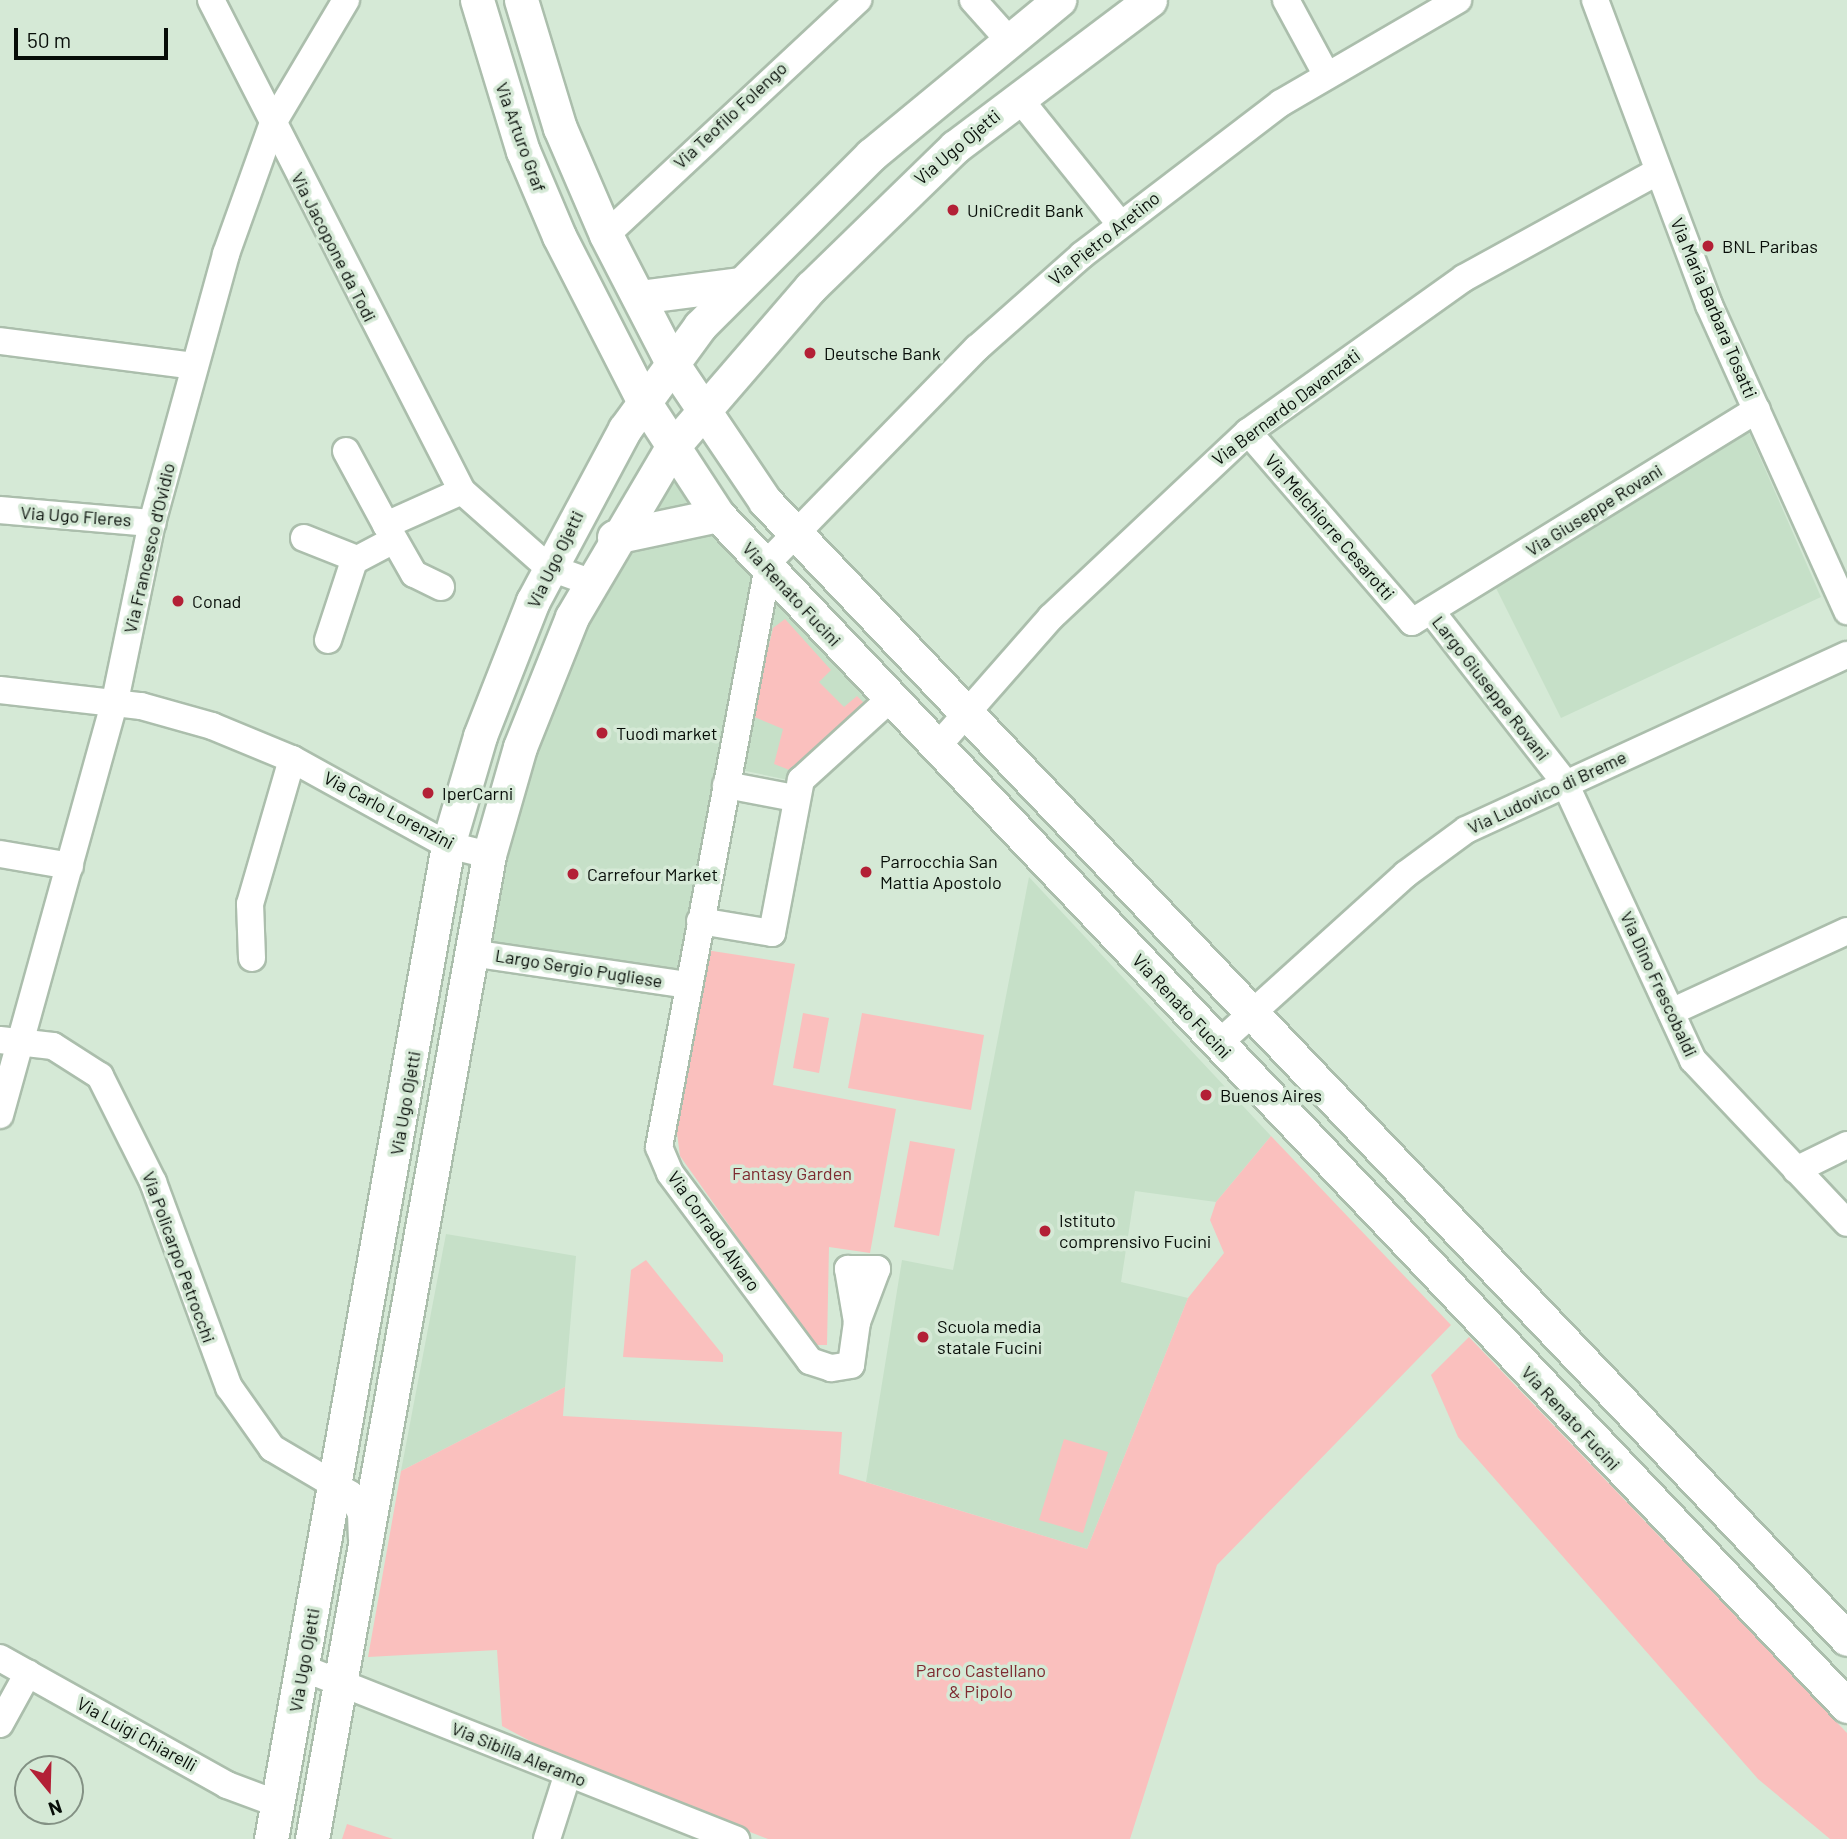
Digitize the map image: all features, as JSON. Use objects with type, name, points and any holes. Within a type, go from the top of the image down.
[{"type":"main road","name":"Via Arturo Graf","points":[[477,0],[523,151],[577,270],[671,449]]},
{"type":"main road","points":[[521,0],[560,128],[611,245],[672,363],[702,412],[795,534],[969,710],[1847,1639]]},
{"type":"main road","points":[[672,363],[739,284],[843,181],[1007,38],[1059,0]]},
{"type":"main road","name":"Via Ugo Ojetti","points":[[671,449],[893,204],[1018,97],[1150,0]]},
{"type":"main road","points":[[639,297],[739,284]]},
{"type":"main road","name":"Via Ugo Ojetti","points":[[271,1839],[303,1668],[333,1482],[410,1072],[448,845],[480,736],[548,568],[643,400],[672,363]]},
{"type":"main road","points":[[312,1839],[489,855],[543,684],[614,537],[671,449]]},
{"type":"main road","name":"Via Renato Fucini","points":[[671,449],[718,515],[766,567],[1847,1706]]},
{"type":"main road","points":[[614,537],[718,515]]},
{"type":"street","name":"Via Jacopone da Todi","points":[[211,0],[462,491],[548,568]]},
{"type":"street","name":"Via Francesco d'Ovidio","points":[[0,1115],[12,1040],[70,866],[115,701],[152,523],[194,366],[272,123],[346,0]]},
{"type":"street","name":"Via Teofilo Folengo","points":[[611,245],[859,0]]},
{"type":"street","points":[[973,0],[1007,38]]},
{"type":"street","points":[[1286,0],[1326,74]]},
{"type":"street","name":"Via Pietro Aretino","points":[[766,567],[795,534],[985,341],[1120,224],[1326,74],[1458,0]]},
{"type":"street","name":"Via Maria Barbara Tosatti","points":[[1595,0],[1657,172],[1757,410],[1847,611]]},
{"type":"street","points":[[1018,97],[1120,224]]},
{"type":"street","name":"Via Bernardo Davanzati","points":[[936,748],[1051,617],[1248,432],[1464,278],[1657,172]]},
{"type":"street","points":[[577,270],[596,273],[611,245]]},
{"type":"street","points":[[0,341],[194,366]]},
{"type":"street","name":"Via Giuseppe Rovani","points":[[1422,616],[1757,410]]},
{"type":"street","name":"Via Melchiorre Cesarotti","points":[[1248,432],[1422,616]]},
{"type":"street","points":[[346,451],[414,574],[441,587]]},
{"type":"street","points":[[328,640],[357,559],[390,533],[462,491]]},
{"type":"street","name":"Via Ugo Fleres","points":[[0,510],[152,523]]},
{"type":"street","points":[[304,538],[357,559]]},
{"type":"street","name":"Via Corrado Alvaro","points":[[766,567],[659,1147],[664,1162],[810,1361],[831,1368],[851,1365],[857,1322]]},
{"type":"street","points":[[548,568],[590,582]]},
{"type":"street","name":"Largo Giuseppe Rovani","points":[[1422,616],[1564,781]]},
{"type":"street","name":"Via Ludovico di Breme","points":[[1218,1044],[1435,850],[1564,781],[1847,655]]},
{"type":"street","name":"Via Carlo Lorenzini","points":[[0,690],[115,701],[212,726],[292,759],[448,845],[489,855]]},
{"type":"street","points":[[700,921],[772,933],[795,798],[806,773],[890,699]]},
{"type":"street","points":[[252,958],[250,904],[292,759]]},
{"type":"street","name":"Via Dino Frescobaldi","points":[[1564,781],[1701,1072],[1847,1223]]},
{"type":"street","points":[[726,785],[795,798]]},
{"type":"street","points":[[0,854],[70,866]]},
{"type":"street","points":[[1671,1013],[1847,931]]},
{"type":"street","name":"Largo Sergio Pugliese","points":[[471,953],[687,985]]},
{"type":"street","name":"Via Policarpo Petrocchi","points":[[12,1040],[74,1056],[109,1089],[153,1182],[229,1387],[272,1448],[333,1482],[360,1513],[363,1553]]},
{"type":"street","points":[[410,1072],[451,1078]]},
{"type":"street","points":[[1796,1170],[1847,1145]]},
{"type":"street","name":"Via Luigi Chiarelli","points":[[0,1658],[227,1785],[278,1804]]},
{"type":"street","name":"Via Sibilla Aleramo","points":[[303,1668],[736,1839]]},
{"type":"street","points":[[0,1724],[28,1673]]},
{"type":"street","points":[[547,1839],[568,1773]]},
{"type":"shaded area","points":[[1747,428],[1821,597],[1561,718],[1493,582]]},
{"type":"shaded area","points":[[673,475],[883,699],[793,781],[741,770],[698,984],[476,945],[493,861],[592,592]]},
{"type":"shaded area","name":"Istituto comprensivo Fucini","points":[[1029,877],[1271,1136],[1216,1202],[1135,1191],[1121,1282],[1188,1298],[1087,1549],[866,1482],[902,1260],[953,1270]]},
{"type":"shaded area","points":[[446,1234],[576,1256],[565,1387],[401,1471]]},
{"type":"green space","points":[[785,619],[831,670],[819,682],[844,707],[857,696],[865,704],[792,771],[774,764],[783,729],[752,716],[773,628]]},
{"type":"green space","name":"Fantasy Garden","points":[[706,950],[795,964],[773,1085],[896,1109],[870,1253],[829,1247],[827,1345],[814,1345],[680,1156],[677,1133]]},
{"type":"green space","points":[[803,1013],[829,1018],[819,1073],[793,1068]]},
{"type":"green space","points":[[862,1013],[984,1035],[971,1110],[848,1088]]},
{"type":"green space","name":"Parco Castellano & Pipolo","points":[[1271,1136],[1451,1325],[1217,1565],[1130,1839],[768,1839],[562,1758],[502,1726],[497,1650],[368,1657],[401,1471],[565,1387],[563,1416],[842,1432],[839,1474],[1087,1549],[1188,1298],[1224,1253],[1210,1220],[1216,1202]]},
{"type":"green space","points":[[910,1141],[955,1149],[939,1236],[894,1227]]},
{"type":"green space","points":[[646,1260],[723,1355],[723,1362],[623,1357],[631,1270]]},
{"type":"green space","points":[[1469,1337],[1847,1733],[1847,1839],[1830,1839],[1758,1779],[1458,1437],[1431,1375]]},
{"type":"green space","points":[[1064,1439],[1108,1452],[1083,1533],[1039,1520]]},
{"type":"green space","points":[[347,1824],[393,1839],[342,1839]]},
{"type":"place","name":"UniCredit Bank","points":[[953,210]]},
{"type":"place","name":"BNL Paribas","points":[[1708,246]]},
{"type":"place","name":"Deutsche Bank","points":[[810,353]]},
{"type":"place","name":"Conad","points":[[178,601]]},
{"type":"place","name":"Tuodì market","points":[[602,733]]},
{"type":"place","name":"IperCarni","points":[[428,793]]},
{"type":"place","name":"Parrocchia San Mattia Apostolo","points":[[866,872]]},
{"type":"place","name":"Carrefour Market","points":[[573,874]]},
{"type":"place","name":"Buenos Aires","points":[[1206,1095]]},
{"type":"place","name":"Istituto comprensivo Fucini","points":[[1045,1231]]},
{"type":"place","name":"Scuola media statale Fucini","points":[[923,1337]]}]
